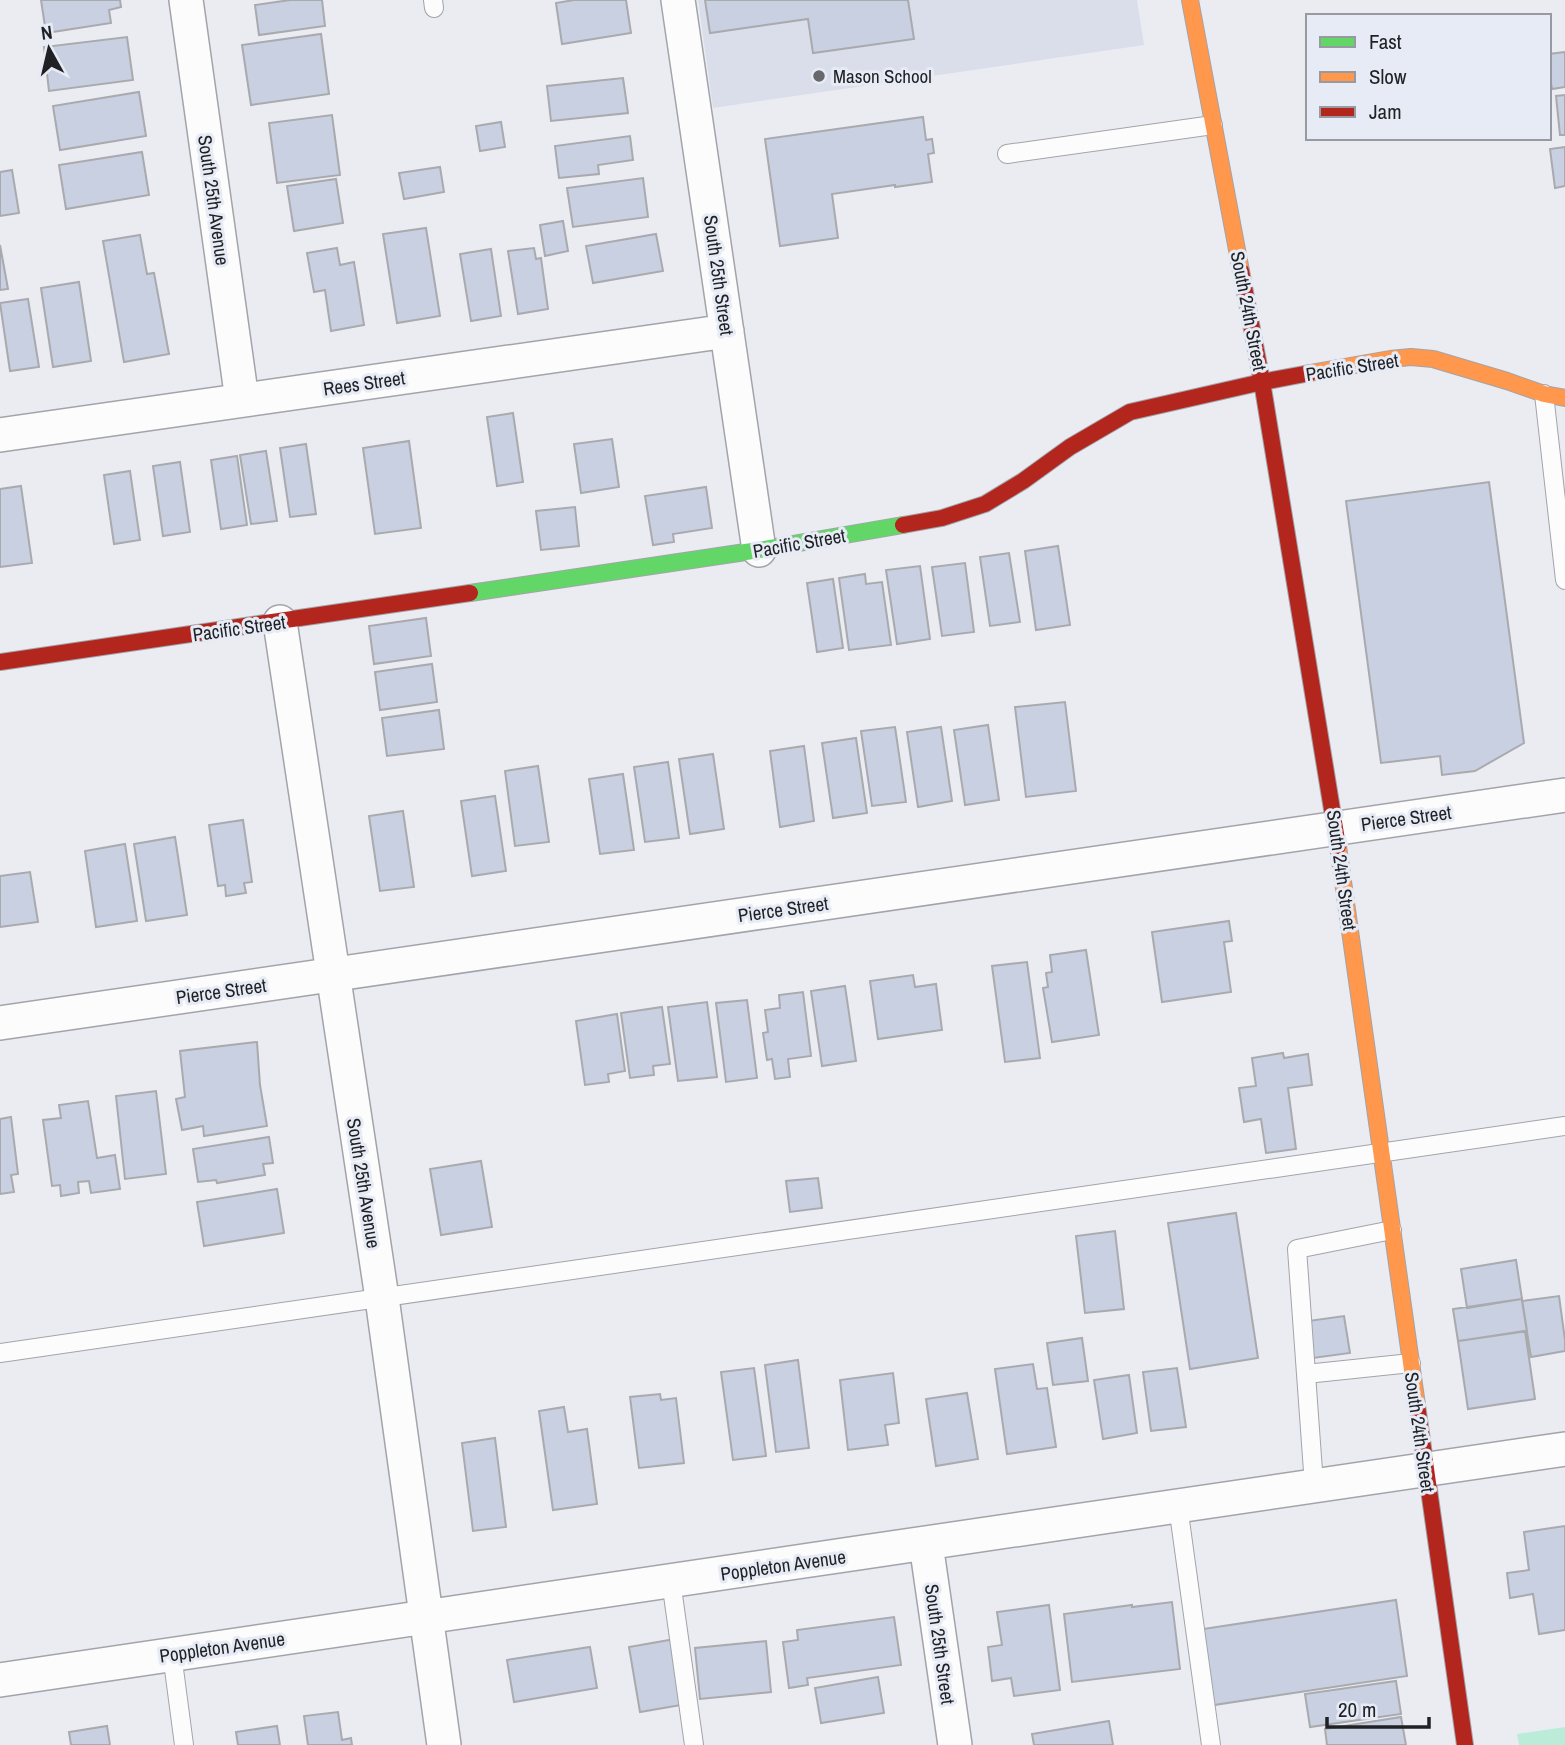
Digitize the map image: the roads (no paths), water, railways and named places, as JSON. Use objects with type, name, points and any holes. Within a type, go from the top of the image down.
[{"type":"main road","name":"South 24th Street","points":[[1190,0],[1262,382],[1336,829],[1465,1745]]},
{"type":"main road","name":"Pacific Street","points":[[0,662],[758,550],[942,517],[985,504],[1070,447],[1130,412],[1262,382],[1390,359],[1433,359],[1544,394],[1565,398]]},
{"type":"street","name":"South 25th Avenue","points":[[186,0],[242,400]]},
{"type":"street","name":"South 25th Street","points":[[678,0],[758,550]]},
{"type":"street","name":"Rees Street","points":[[0,435],[727,331]]},
{"type":"street","name":"South 25th Avenue","points":[[280,622],[382,1298],[444,1745]]},
{"type":"street","name":"Pierce Street","points":[[0,1023],[1565,795]]},
{"type":"street","name":"Poppleton Avenue","points":[[0,1680],[1565,1449]]},
{"type":"street","name":"South 25th Street","points":[[926,1544],[954,1745]]},
{"type":"lane","points":[[1007,154],[1213,125]]},
{"type":"lane","points":[[1544,394],[1565,580]]},
{"type":"lane","points":[[0,1353],[1565,1126]]},
{"type":"lane","points":[[1314,1485],[1297,1249],[1392,1230]]},
{"type":"lane","points":[[1306,1374],[1410,1363]]},
{"type":"lane","points":[[1178,1506],[1210,1745]]},
{"type":"lane","points":[[671,1581],[694,1745]]},
{"type":"lane","points":[[172,1654],[184,1745]]},
{"type":"place","name":"Mason School","points":[[819,76]]}]
